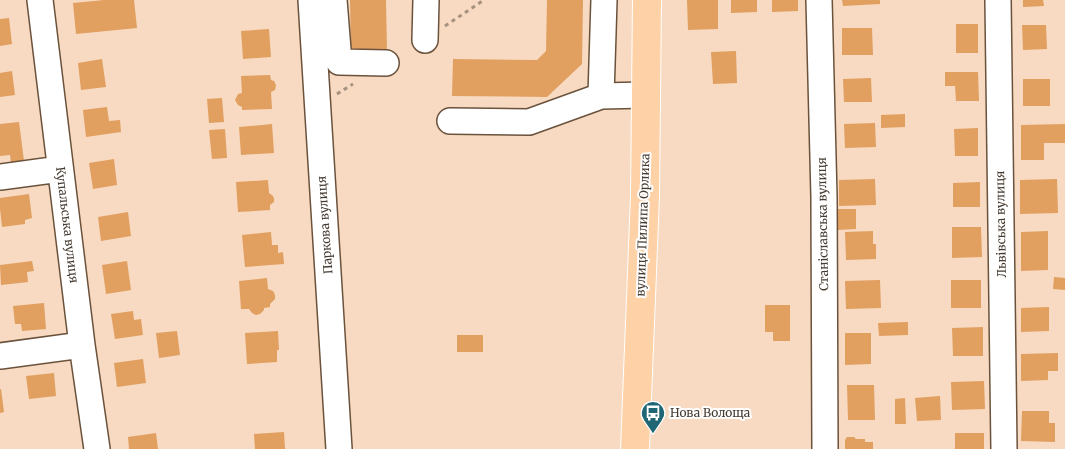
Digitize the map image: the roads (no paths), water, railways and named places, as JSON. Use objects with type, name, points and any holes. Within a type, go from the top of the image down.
[{"type":"main road","name":"вулиця Пилипа Орлика","points":[[635,449],[644,196],[647,0]]},
{"type":"street","name":"Купальська вулиця","points":[[40,0],[82,344],[97,449]]},
{"type":"street","name":"Паркова вулиця","points":[[311,0],[338,449]]},
{"type":"street","points":[[334,0],[339,62],[386,63]]},
{"type":"street","points":[[425,40],[426,0]]},
{"type":"street","points":[[602,96],[604,0]]},
{"type":"street","name":"Станіславська вулиця","points":[[819,0],[823,187],[825,449]]},
{"type":"street","name":"Львівська вулиця","points":[[998,0],[1004,449]]},
{"type":"street","points":[[450,122],[530,122],[602,96],[646,95]]},
{"type":"street","points":[[0,177],[60,169]]},
{"type":"street","points":[[0,356],[82,344]]},
{"type":"place","name":"Нова Волоща","points":[[653,434]]}]
